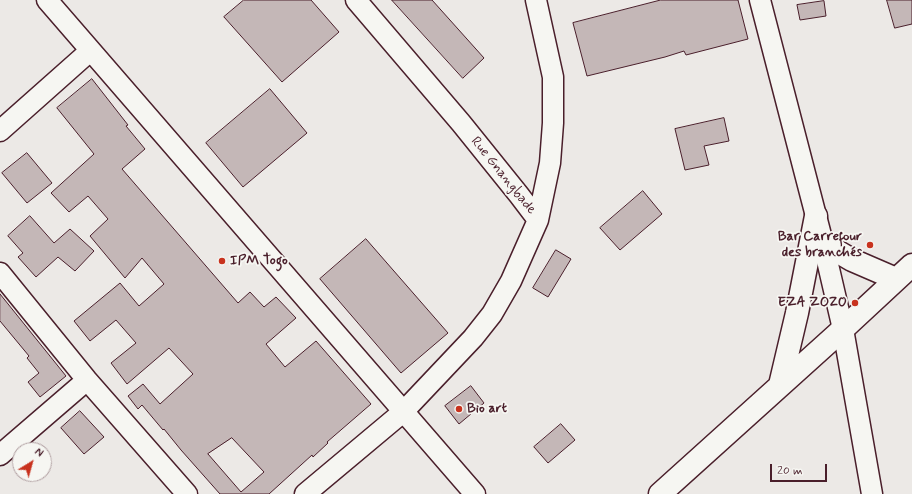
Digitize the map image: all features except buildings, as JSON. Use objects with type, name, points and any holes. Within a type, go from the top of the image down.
[{"type":"street","points":[[47,0],[475,494]]},
{"type":"street","name":"Rue Gnangbade","points":[[305,494],[403,412],[473,338],[492,314],[511,281],[538,220],[461,123],[356,0]]},
{"type":"street","points":[[536,0],[553,78],[553,123],[550,163],[538,220]]},
{"type":"street","points":[[760,0],[844,329],[872,494]]},
{"type":"street","points":[[0,131],[90,51]]},
{"type":"street","points":[[780,386],[797,313],[816,216]]},
{"type":"street","points":[[823,243],[852,260],[904,272]]},
{"type":"street","points":[[660,494],[844,329],[904,272]]},
{"type":"street","points":[[0,273],[87,380],[188,494]]},
{"type":"street","points":[[0,455],[87,380]]},
{"type":"place","name":"Bar Carrefour des branchés","points":[[870,245]]},
{"type":"place","name":"IPM Togo","points":[[222,261]]},
{"type":"place","name":"EZA ZOZO","points":[[855,303]]},
{"type":"place","name":"Bio art","points":[[459,409]]}]
